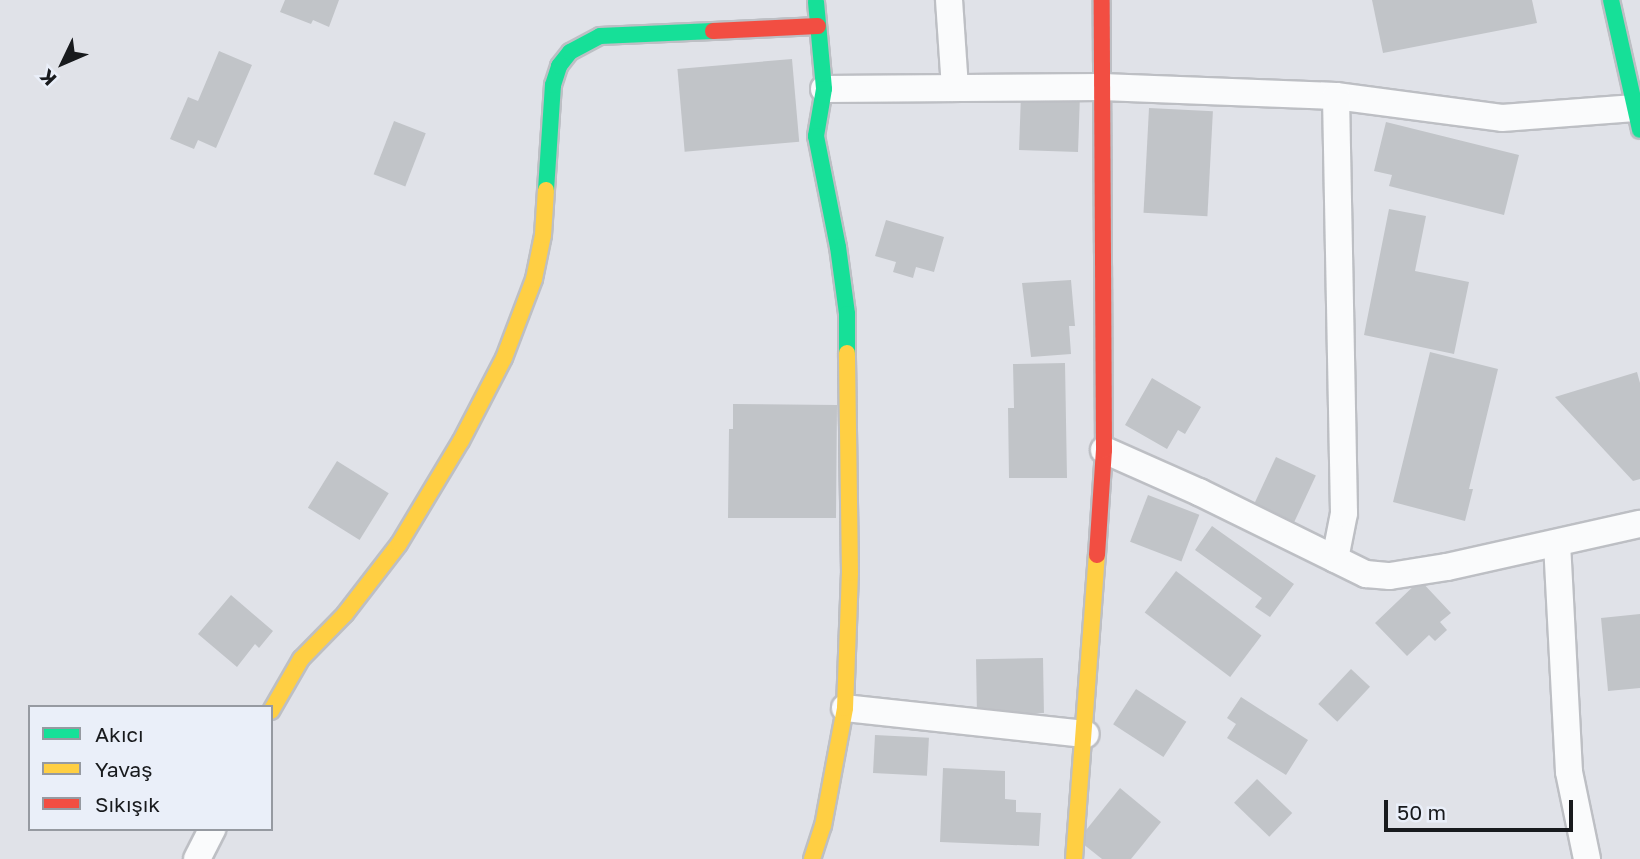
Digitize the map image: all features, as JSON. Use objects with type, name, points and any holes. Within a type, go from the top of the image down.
[{"type":"main road","points":[[812,859],[823,826],[845,708],[850,573],[847,314],[838,247],[816,135],[824,89],[815,0]]},
{"type":"main road","points":[[1074,859],[1086,734],[1104,450],[1102,0]]},
{"type":"main road","points":[[1611,0],[1637,119]]},
{"type":"main road","points":[[273,708],[301,659],[345,614],[406,534],[461,441],[504,358],[530,291],[543,235],[553,85],[559,66],[570,52],[600,36],[818,26]]},
{"type":"street","points":[[949,0],[955,88]]},
{"type":"street","points":[[824,89],[1102,87],[1336,96],[1502,118],[1637,119]]},
{"type":"street","points":[[1335,559],[1344,513],[1336,96]]},
{"type":"street","points":[[1104,450],[1199,492],[1366,574],[1390,576],[1640,524]]},
{"type":"street","points":[[1557,542],[1569,772],[1587,859]]},
{"type":"street","points":[[845,708],[1086,734]]},
{"type":"street","points":[[197,859],[211,831]]},
{"type":"building","points":[[285,0],[339,0],[329,27],[313,20],[311,24],[280,12]]},
{"type":"building","points":[[1372,0],[1532,0],[1537,23],[1383,53]]},
{"type":"building","points":[[219,51],[252,65],[216,148],[198,140],[194,149],[170,139],[188,97],[198,101]]},
{"type":"building","points":[[792,59],[799,142],[685,152],[677,69]]},
{"type":"building","points":[[1021,94],[1080,96],[1078,152],[1019,150]]},
{"type":"building","points":[[1149,108],[1213,111],[1207,216],[1144,213]]},
{"type":"building","points":[[394,121],[426,133],[405,186],[374,174]]},
{"type":"building","points":[[1386,122],[1519,155],[1504,215],[1389,186],[1392,175],[1374,171]]},
{"type":"building","points":[[1389,209],[1426,216],[1415,271],[1469,282],[1454,354],[1364,335]]},
{"type":"building","points":[[886,220],[944,237],[934,272],[916,267],[913,278],[893,272],[896,262],[875,256]]},
{"type":"building","points":[[1071,280],[1075,326],[1069,326],[1071,354],[1031,357],[1022,283]]},
{"type":"building","points":[[1430,352],[1498,369],[1469,489],[1473,489],[1465,521],[1393,502]]},
{"type":"building","points":[[1065,363],[1067,478],[1009,478],[1008,408],[1014,408],[1013,364]]},
{"type":"building","points":[[1637,372],[1640,383],[1640,479],[1633,481],[1555,397]]},
{"type":"building","points":[[1152,378],[1201,407],[1185,434],[1178,430],[1167,449],[1125,425]]},
{"type":"building","points":[[733,404],[837,405],[836,518],[728,518],[729,429],[733,429]]},
{"type":"building","points":[[1276,457],[1316,476],[1292,527],[1252,509]]},
{"type":"building","points":[[337,461],[389,493],[360,540],[308,508]]},
{"type":"building","points":[[1148,495],[1199,515],[1181,561],[1130,542]]},
{"type":"building","points":[[1212,526],[1294,584],[1270,617],[1255,607],[1262,598],[1195,550]]},
{"type":"building","points":[[1176,571],[1261,635],[1230,677],[1145,613]]},
{"type":"building","points":[[1420,580],[1451,613],[1440,622],[1447,630],[1435,641],[1429,635],[1407,656],[1375,623]]},
{"type":"building","points":[[231,595],[273,631],[259,648],[255,644],[237,667],[198,634]]},
{"type":"building","points":[[1640,614],[1640,688],[1608,691],[1601,618]]},
{"type":"building","points":[[1043,658],[1044,713],[977,714],[976,659]]},
{"type":"building","points":[[1351,669],[1370,687],[1337,722],[1318,704]]},
{"type":"building","points":[[1136,689],[1186,722],[1163,757],[1113,724]]},
{"type":"building","points":[[1241,697],[1308,740],[1286,775],[1227,738],[1236,724],[1227,718]]},
{"type":"building","points":[[875,735],[929,738],[927,776],[873,773]]},
{"type":"building","points":[[943,768],[1005,771],[1005,799],[1016,800],[1016,812],[1041,813],[1039,846],[940,842]]},
{"type":"building","points":[[1257,779],[1292,813],[1269,837],[1234,803]]},
{"type":"building","points":[[1120,788],[1161,822],[1131,859],[1102,859],[1078,840]]},
{"type":"traffic: fast","points":[[1611,0],[1640,130]]},
{"type":"traffic: fast","points":[[816,2],[824,89],[816,136],[838,247],[847,314],[847,353]]},
{"type":"traffic: fast","points":[[546,190],[553,85],[559,66],[570,52],[600,36],[713,31]]},
{"type":"traffic: slow","points":[[273,708],[301,659],[345,614],[399,544],[461,441],[504,358],[534,279],[543,235],[546,190]]},
{"type":"traffic: slow","points":[[812,859],[823,826],[845,708],[850,573],[847,353]]},
{"type":"traffic: slow","points":[[1074,859],[1097,555]]},
{"type":"traffic: jam","points":[[1097,555],[1104,450],[1102,0]]},
{"type":"traffic: jam","points":[[713,31],[818,26]]}]
